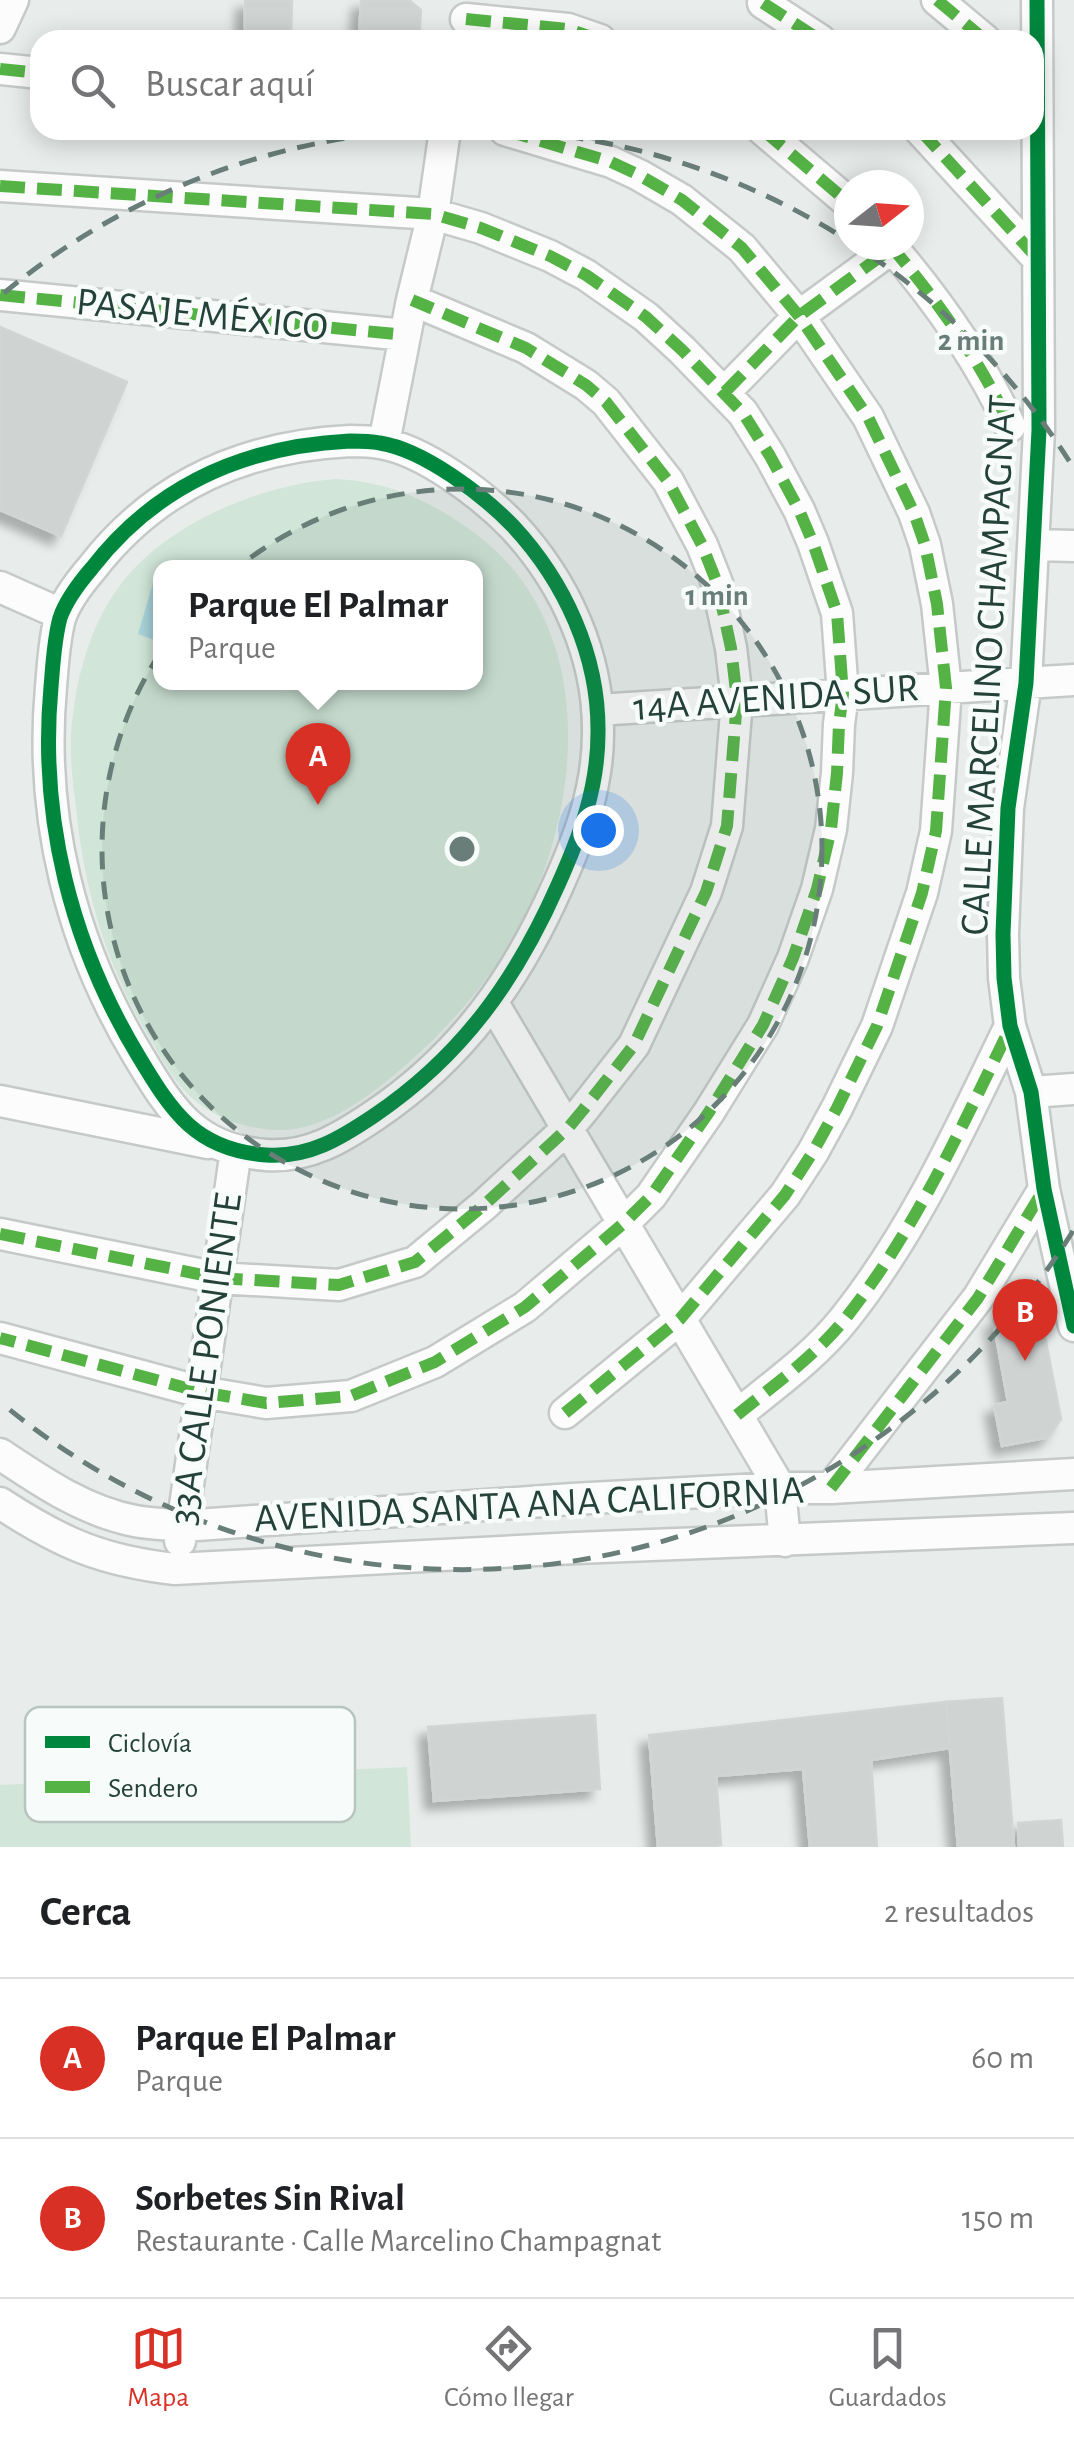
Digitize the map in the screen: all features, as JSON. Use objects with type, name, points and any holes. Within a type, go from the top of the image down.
[{"type":"street","points":[[0,28],[13,0]]},
{"type":"street","points":[[936,0],[974,30]]},
{"type":"street","name":"CALLE MARCELINO CHAMPAGNAT","points":[[1036,0],[1036,30]]},
{"type":"street","points":[[763,3],[805,30]]},
{"type":"street","points":[[464,20],[568,30]]},
{"type":"street","points":[[0,69],[30,72]]},
{"type":"street","points":[[384,443],[433,214],[444,140]]},
{"type":"street","points":[[537,140],[611,162],[682,200],[742,248],[799,316],[868,417],[914,513],[937,604],[946,688],[936,831],[922,894],[877,1026],[821,1137],[784,1195],[680,1319],[565,1413]]},
{"type":"street","points":[[775,140],[834,191]]},
{"type":"street","points":[[929,140],[1038,260]]},
{"type":"street","name":"CALLE MARCELINO CHAMPAGNAT","points":[[1037,140],[1039,430],[1034,545],[1026,683],[1008,808],[1002,934],[1010,1026],[1031,1092],[1044,1189],[1074,1326]]},
{"type":"street","points":[[0,186],[433,214],[480,228],[586,275],[646,317],[725,392],[770,456],[812,542],[837,613],[843,694],[831,829],[817,889],[764,1026],[650,1196],[525,1308],[435,1362],[368,1390],[351,1396],[266,1403],[201,1392],[0,1338]]},
{"type":"street","points":[[725,392],[799,316],[873,260]]},
{"type":"street","points":[[902,260],[964,342],[995,392],[1010,426]]},
{"type":"street","name":"PASAJE MÉXICO","points":[[0,295],[405,335]]},
{"type":"street","points":[[0,1234],[218,1278],[339,1285],[415,1262],[568,1128],[634,1045],[706,892],[727,826],[737,700],[731,648],[717,583],[707,558],[668,480],[606,402],[526,348],[412,300]]},
{"type":"street","points":[[0,1101],[231,1148],[272,1156],[320,1148],[342,1138],[421,1081],[472,1030],[523,958],[585,820],[597,760],[597,710],[590,662],[565,598],[526,540],[502,515],[447,472],[384,443],[333,442],[284,448],[220,468],[189,483],[129,526],[80,582],[61,614],[48,714],[48,764],[52,815],[71,908],[103,992],[158,1090],[188,1124],[231,1148]]},
{"type":"street","points":[[1034,545],[1074,546]]},
{"type":"street","points":[[0,587],[61,614]]},
{"type":"street","name":"14A AVENIDA SUR","points":[[597,710],[1074,680]]},
{"type":"street","points":[[494,1003],[780,1488],[785,1541]]},
{"type":"street","points":[[736,1414],[802,1363],[844,1320],[927,1195],[1010,1026]]},
{"type":"street","points":[[1031,1092],[1074,1089]]},
{"type":"street","name":"33A CALLE PONIENTE","points":[[176,1569],[218,1278],[231,1148]]},
{"type":"street","points":[[831,1488],[978,1298],[1044,1189]]},
{"type":"street","name":"AVENIDA SANTA ANA CALIFORNIA","points":[[0,1454],[83,1504],[138,1522],[182,1526],[572,1499],[1074,1474]]},
{"type":"street","points":[[572,1499],[576,1548]]},
{"type":"street","name":"AVENIDA SANTA ANA CALIFORNIA","points":[[0,1503],[72,1546],[138,1564],[176,1569],[1074,1528]]},
{"type":"green space","points":[[335,479],[374,484],[410,495],[476,534],[517,574],[545,620],[562,671],[568,726],[565,781],[554,837],[537,890],[491,973],[423,1050],[363,1099],[311,1125],[274,1130],[230,1121],[192,1098],[168,1070],[135,1012],[100,928],[85,869],[71,736],[75,698],[90,642],[106,607],[135,567],[159,546],[214,512],[275,490]]},
{"type":"green space","points":[[407,1767],[411,1847],[0,1847],[0,1785],[25,1784],[25,1822],[355,1822],[355,1769]]},
{"type":"water","points":[[153,583],[153,639],[138,634]]},
{"type":"building","points":[[245,0],[292,0],[291,30],[245,30]]},
{"type":"building","points":[[361,0],[409,0],[421,10],[420,30],[360,30]]},
{"type":"building","points":[[0,327],[127,382],[61,536],[0,510]]},
{"type":"building","points":[[1040,1311],[1061,1419],[1049,1437],[1002,1446],[994,1405],[1008,1402],[993,1320]]},
{"type":"building","points":[[1002,1698],[1014,1847],[958,1847],[946,1702]]},
{"type":"building","points":[[946,1702],[950,1748],[871,1760],[877,1847],[810,1847],[803,1769],[716,1776],[721,1845],[658,1847],[649,1735]]},
{"type":"building","points":[[595,1715],[600,1789],[434,1801],[428,1727]]},
{"type":"building","points":[[1061,1820],[1063,1847],[1019,1847],[1018,1823]]},
{"type":"marked path","points":[[937,0],[973,30]]},
{"type":"marked path","points":[[763,3],[805,30]]},
{"type":"marked path","points":[[466,19],[571,30]]},
{"type":"marked path","points":[[0,69],[30,72]]},
{"type":"marked path","points":[[538,140],[611,162],[682,200],[742,248],[799,316],[868,417],[914,513],[937,604],[946,688],[936,831],[922,893],[877,1026],[837,1108],[785,1195],[680,1319],[565,1413]]},
{"type":"marked path","points":[[775,140],[834,190]]},
{"type":"marked path","points":[[929,140],[1038,259]]},
{"type":"marked path","points":[[0,186],[433,214],[481,228],[586,275],[646,317],[682,350],[743,413],[770,456],[799,510],[837,613],[843,694],[831,829],[817,889],[793,958],[763,1025],[651,1196],[525,1307],[435,1362],[351,1396],[266,1403],[201,1392],[0,1338]]},
{"type":"marked path","points":[[725,392],[799,316],[876,260]]},
{"type":"marked path","points":[[902,260],[956,331],[1010,426]]},
{"type":"marked path","points":[[0,295],[405,335]]},
{"type":"marked path","points":[[0,1234],[218,1278],[339,1285],[415,1262],[483,1206],[583,1110],[634,1045],[706,892],[727,826],[737,700],[717,583],[702,545],[668,481],[606,402],[586,385],[526,348],[412,300]]},
{"type":"marked path","points":[[737,1415],[820,1346],[870,1285],[915,1215],[1010,1028]]},
{"type":"marked path","points":[[831,1488],[978,1298],[1044,1189]]},
{"type":"cycle path","points":[[1037,0],[1037,30]]},
{"type":"cycle path","points":[[1038,140],[1039,430],[1026,683],[1008,808],[1004,978],[1010,1026],[1031,1092],[1044,1189],[1074,1326]]},
{"type":"cycle path","points":[[350,441],[397,447],[434,464],[486,501],[532,548],[563,596],[585,648],[597,704],[595,773],[580,830],[542,920],[505,984],[460,1041],[406,1092],[337,1139],[310,1150],[282,1155],[242,1152],[204,1136],[163,1095],[115,1014],[78,925],[65,879],[50,784],[54,652],[60,618],[78,585],[145,513],[206,475],[240,461],[312,444],[350,441]]},
{"type":"place","name":"Parque El Palmar","points":[[318,805]]},
{"type":"place","name":"Sorbetes Sin Rival","points":[[1025,1361]]}]
